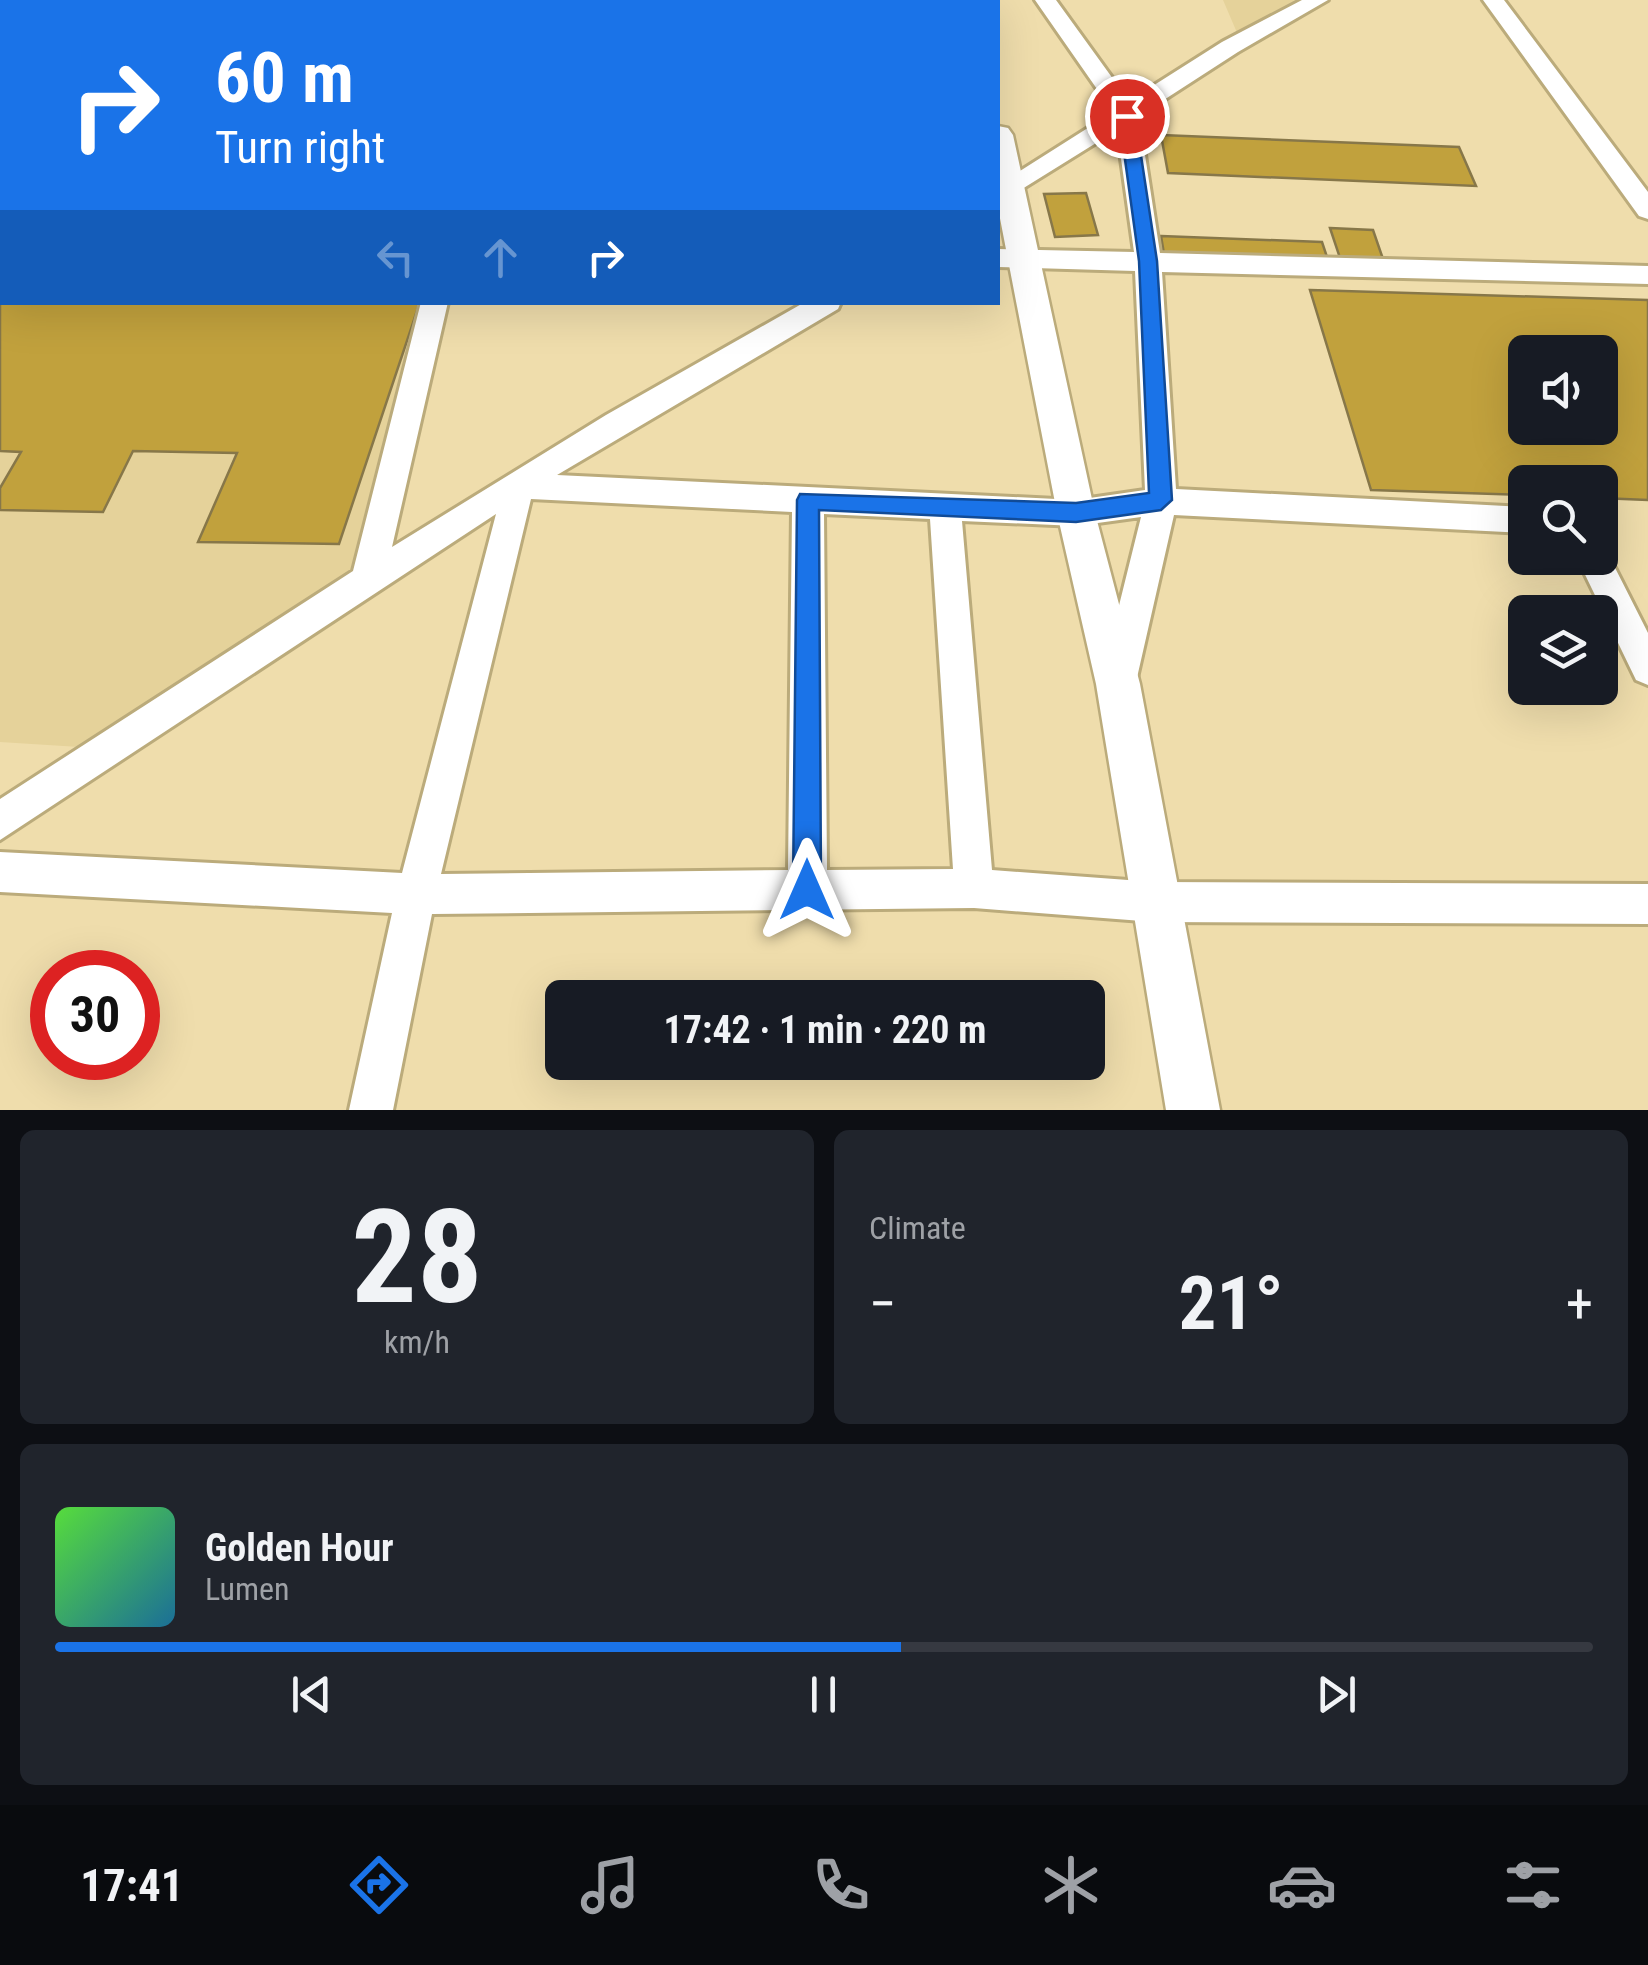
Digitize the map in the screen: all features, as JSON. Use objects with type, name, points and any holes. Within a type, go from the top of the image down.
[{"type":"street","points":[[1045,0],[1127,116],[1148,261],[1161,500],[1118,684]]},
{"type":"street","points":[[1003,192],[1230,47],[1318,0]]},
{"type":"street","points":[[1493,0],[1648,210]]},
{"type":"street","points":[[1000,158],[1009,258],[1052,387],[1076,513],[1118,684],[1193,1110]]},
{"type":"street","points":[[1009,258],[1648,275]]},
{"type":"street","points":[[367,583],[433,305]]},
{"type":"street","points":[[0,821],[519,486],[733,354],[823,305]]},
{"type":"street","points":[[519,486],[1076,513],[1161,500],[1508,519]]},
{"type":"street","points":[[371,1110],[416,894],[519,486]]},
{"type":"street","points":[[807,890],[808,500]]},
{"type":"street","points":[[945,504],[974,888]]},
{"type":"street","points":[[1601,575],[1648,669]]},
{"type":"street","points":[[0,872],[416,894],[974,888],[1156,902],[1648,904]]},
{"type":"shaded area","points":[[1223,0],[1299,0],[1238,35]]},
{"type":"shaded area","points":[[0,305],[428,305],[350,608],[127,750],[0,742]]},
{"type":"building","points":[[1161,135],[1459,147],[1476,186],[1168,173]]},
{"type":"building","points":[[1086,193],[1098,235],[1055,237],[1044,194]]},
{"type":"building","points":[[1330,228],[1373,230],[1383,259],[1340,258]]},
{"type":"building","points":[[1161,236],[1322,242],[1328,260],[1164,254]]},
{"type":"building","points":[[1310,290],[1648,300],[1648,500],[1618,499],[1618,465],[1508,465],[1508,494],[1371,490]]},
{"type":"building","points":[[0,305],[419,305],[339,544],[198,542],[237,453],[133,451],[103,512],[0,510],[0,488],[21,452],[0,451]]},
{"type":"route","points":[[807,890],[808,500],[1076,513],[1161,500],[1148,261],[1127,116]]}]
